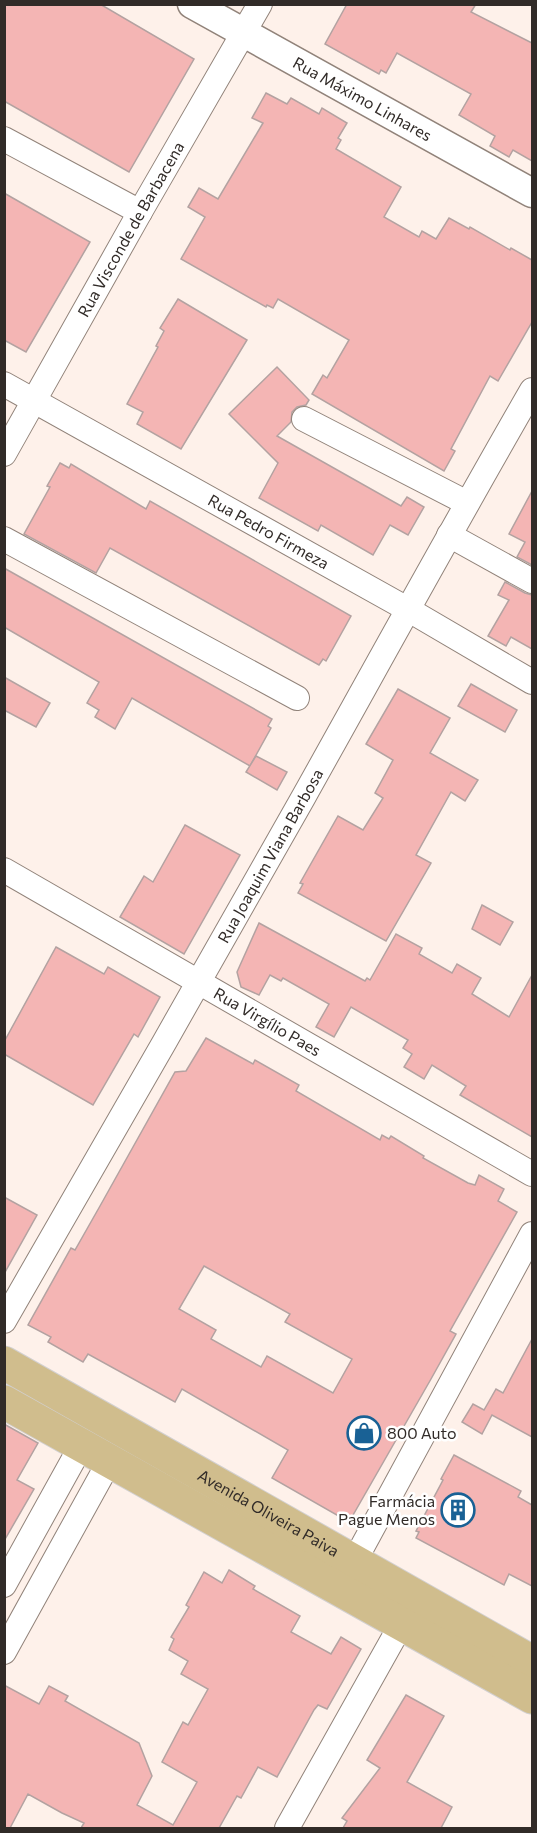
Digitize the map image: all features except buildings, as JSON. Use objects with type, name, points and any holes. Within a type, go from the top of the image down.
[{"type":"main road","name":"Avenida Oliveira Paiva","points":[[4,1363],[532,1662]]},
{"type":"main road","name":"Avenida Oliveira Paiva","points":[[4,1402],[532,1697]]},
{"type":"street","name":"Rua Máximo Linhares","points":[[192,4],[532,193]]},
{"type":"street","name":"Rua Visconde de Barbacena","points":[[4,454],[260,4]]},
{"type":"street","points":[[4,139],[140,212]]},
{"type":"street","name":"Rua Pedro Firmeza","points":[[4,384],[409,610],[532,682]]},
{"type":"street","name":"Rua Joaquim Viana Barbosa","points":[[4,1321],[200,982],[532,390]]},
{"type":"street","points":[[303,419],[467,503]]},
{"type":"street","points":[[449,535],[532,581]]},
{"type":"street","points":[[4,539],[297,698]]},
{"type":"street","name":"Rua Virgílio Paes","points":[[4,870],[532,1174]]},
{"type":"street","points":[[354,1562],[532,1234]]},
{"type":"street","points":[[4,1585],[81,1446]]},
{"type":"street","points":[[4,1652],[109,1462]]},
{"type":"street","points":[[287,1828],[402,1623]]},
{"type":"place","name":"800 Auto","points":[[364,1433]]},
{"type":"place","name":"Farmácia Pague Menos","points":[[458,1510]]}]
